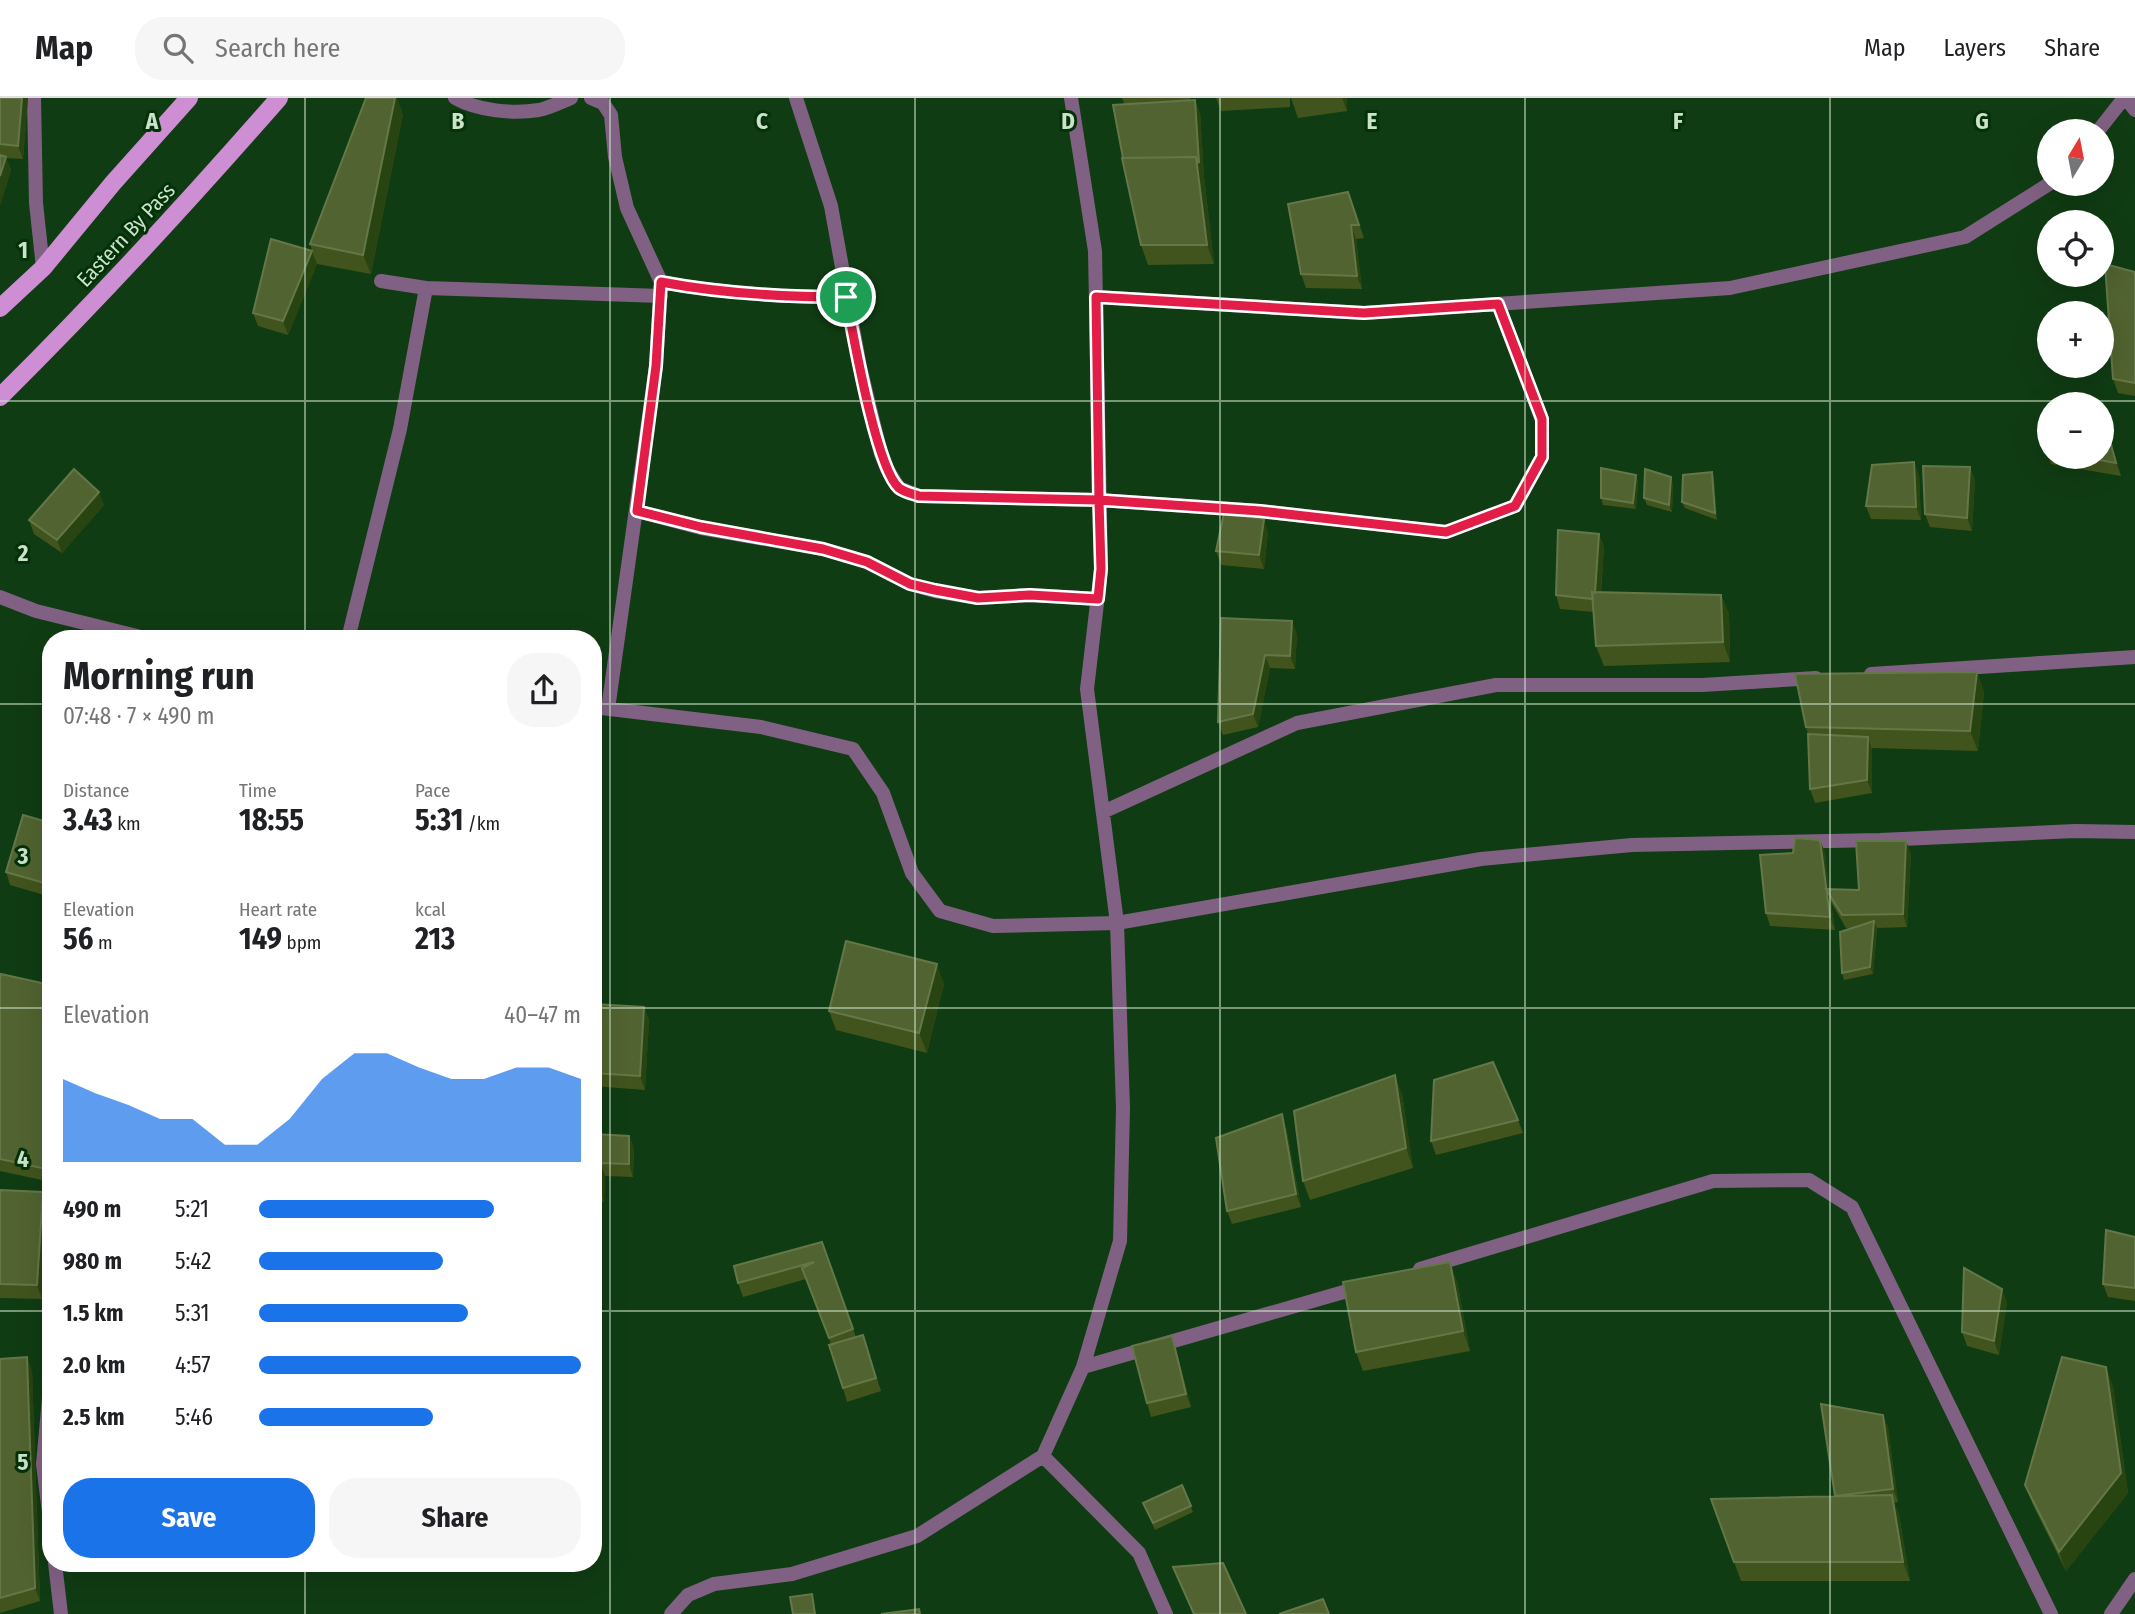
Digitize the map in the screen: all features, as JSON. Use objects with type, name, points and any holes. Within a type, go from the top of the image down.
[{"type":"main road","name":"Eastern By Pass","points":[[0,308],[43,268],[113,183],[189,98]]},
{"type":"main road","name":"Eastern By Pass","points":[[0,397],[63,335],[279,98]]},
{"type":"street","points":[[34,98],[36,203],[43,268]]},
{"type":"street","points":[[455,98],[463,103],[496,110],[540,110],[571,98]]},
{"type":"street","points":[[591,98],[603,103],[611,115],[615,157],[627,208],[661,289],[656,366],[608,709]]},
{"type":"street","points":[[796,98],[831,206],[860,367],[881,454],[899,488],[919,496],[1099,500],[1260,511],[1446,532],[1515,506],[1542,457],[1542,419],[1498,304]]},
{"type":"street","points":[[671,1614],[688,1595],[714,1584],[792,1574],[917,1536],[1044,1456],[1083,1367],[1120,1241],[1123,1108],[1117,923],[1087,689],[1101,569],[1095,251],[1071,98]]},
{"type":"street","points":[[2108,119],[2125,98],[2135,110]]},
{"type":"street","points":[[1096,297],[1364,313],[1730,288],[1965,237],[2037,192]]},
{"type":"street","points":[[381,281],[426,288],[698,289],[767,297],[846,297]]},
{"type":"street","points":[[350,630],[400,429],[426,288]]},
{"type":"street","points":[[637,511],[701,527],[823,549],[867,562],[910,584],[935,590],[978,598],[1030,595],[1098,599]]},
{"type":"street","points":[[0,597],[36,611],[113,630]]},
{"type":"street","points":[[1855,675],[2135,657]]},
{"type":"street","points":[[1103,812],[1297,723],[1469,690],[1496,685],[1702,685],[1827,677]]},
{"type":"street","points":[[602,708],[761,727],[853,750],[883,793],[912,873],[940,911],[993,926],[1117,923],[1482,859],[1619,846],[1880,840],[2075,831],[2135,832]]},
{"type":"street","points":[[1412,1272],[1713,1181],[1809,1180],[1852,1207],[2051,1614]]},
{"type":"street","points":[[1083,1367],[1371,1283]]},
{"type":"street","points":[[1044,1456],[1139,1553],[1166,1614]]},
{"type":"street","points":[[56,1572],[61,1614]]},
{"type":"street","points":[[2110,1614],[2135,1579]]},
{"type":"building","points":[[0,98],[22,98],[18,146],[0,144]]},
{"type":"building","points":[[366,98],[395,98],[363,255],[310,244]]},
{"type":"building","points":[[1195,100],[1199,163],[1196,157],[1123,158],[1113,105]]},
{"type":"building","points":[[0,155],[6,157],[0,176]]},
{"type":"building","points":[[1196,157],[1207,245],[1141,245],[1122,158]]},
{"type":"building","points":[[1348,192],[1359,225],[1351,225],[1357,276],[1301,274],[1288,204]]},
{"type":"building","points":[[271,239],[312,251],[283,321],[253,313]]},
{"type":"building","points":[[2114,266],[2135,272],[2135,383],[2113,379],[2114,301],[2108,301],[2107,287],[2114,287]]},
{"type":"building","points":[[1914,462],[1916,507],[1866,506],[1872,465]]},
{"type":"building","points":[[1923,466],[1970,467],[1967,518],[1925,514]]},
{"type":"building","points":[[1601,468],[1636,475],[1633,503],[1601,498]]},
{"type":"building","points":[[74,469],[99,492],[57,540],[29,520]]},
{"type":"building","points":[[1645,469],[1671,477],[1669,505],[1644,498]]},
{"type":"building","points":[[1712,472],[1715,513],[1682,502],[1683,475]]},
{"type":"building","points":[[1224,513],[1264,519],[1259,555],[1216,551]]},
{"type":"building","points":[[1558,530],[1599,534],[1593,599],[1556,595]]},
{"type":"building","points":[[1592,592],[1721,595],[1723,642],[1596,646]]},
{"type":"building","points":[[1221,618],[1292,621],[1290,656],[1265,655],[1253,714],[1218,722]]},
{"type":"building","points":[[1977,672],[1970,731],[1806,727],[1795,674]]},
{"type":"building","points":[[1808,734],[1868,737],[1867,780],[1810,789]]},
{"type":"building","points":[[23,815],[42,820],[42,882],[6,872]]},
{"type":"building","points":[[1795,838],[1820,840],[1830,917],[1766,913],[1760,855],[1793,853]]},
{"type":"building","points":[[1856,841],[1906,841],[1903,914],[1842,915],[1826,889],[1859,890]]},
{"type":"building","points":[[1874,921],[1870,967],[1842,973],[1840,932]]},
{"type":"building","points":[[846,941],[937,964],[919,1033],[829,1011]]},
{"type":"building","points":[[1,974],[42,983],[42,1168],[0,1159]]},
{"type":"building","points":[[602,1005],[644,1007],[640,1076],[602,1074]]},
{"type":"building","points":[[1493,1062],[1518,1120],[1431,1141],[1434,1080]]},
{"type":"building","points":[[1395,1075],[1406,1148],[1303,1181],[1294,1111]]},
{"type":"building","points":[[1282,1114],[1296,1194],[1227,1211],[1216,1138]]},
{"type":"building","points":[[602,1134],[629,1136],[629,1164],[602,1163]]},
{"type":"building","points":[[0,1190],[42,1192],[37,1285],[0,1284]]},
{"type":"building","points":[[2106,1230],[2135,1237],[2135,1288],[2103,1284]]},
{"type":"building","points":[[822,1242],[853,1329],[829,1338],[802,1268],[814,1262],[738,1283],[734,1266]]},
{"type":"building","points":[[1450,1262],[1463,1331],[1356,1352],[1343,1282]]},
{"type":"building","points":[[1964,1268],[2002,1289],[1994,1341],[1962,1332]]},
{"type":"building","points":[[863,1335],[876,1378],[843,1388],[829,1345]]},
{"type":"building","points":[[1172,1336],[1186,1394],[1147,1403],[1132,1346]]},
{"type":"building","points":[[27,1357],[35,1588],[0,1598],[0,1359]]},
{"type":"building","points":[[2062,1357],[2106,1367],[2121,1473],[2059,1552],[2025,1485]]},
{"type":"building","points":[[1821,1404],[1883,1415],[1893,1489],[1835,1496]]},
{"type":"building","points":[[1182,1485],[1191,1506],[1153,1523],[1143,1503]]},
{"type":"building","points":[[1892,1495],[1903,1562],[1734,1562],[1711,1499]]},
{"type":"building","points":[[1223,1563],[1246,1614],[1194,1614],[1173,1567]]},
{"type":"building","points":[[812,1594],[815,1614],[793,1614],[790,1597]]},
{"type":"building","points":[[1323,1599],[1329,1614],[1279,1614]]},
{"type":"building","points":[[919,1609],[920,1614],[881,1614]]},
{"type":"route","points":[[846,297],[767,297],[661,282],[656,366],[637,511],[701,527],[823,549],[867,562],[910,584],[935,590],[978,598],[1030,595],[1098,599],[1101,569],[1099,500],[1260,511],[1446,532],[1515,506],[1542,457],[1542,419],[1498,304],[1364,313],[1096,297],[1099,500],[919,496],[899,488],[881,454],[846,297]]}]
